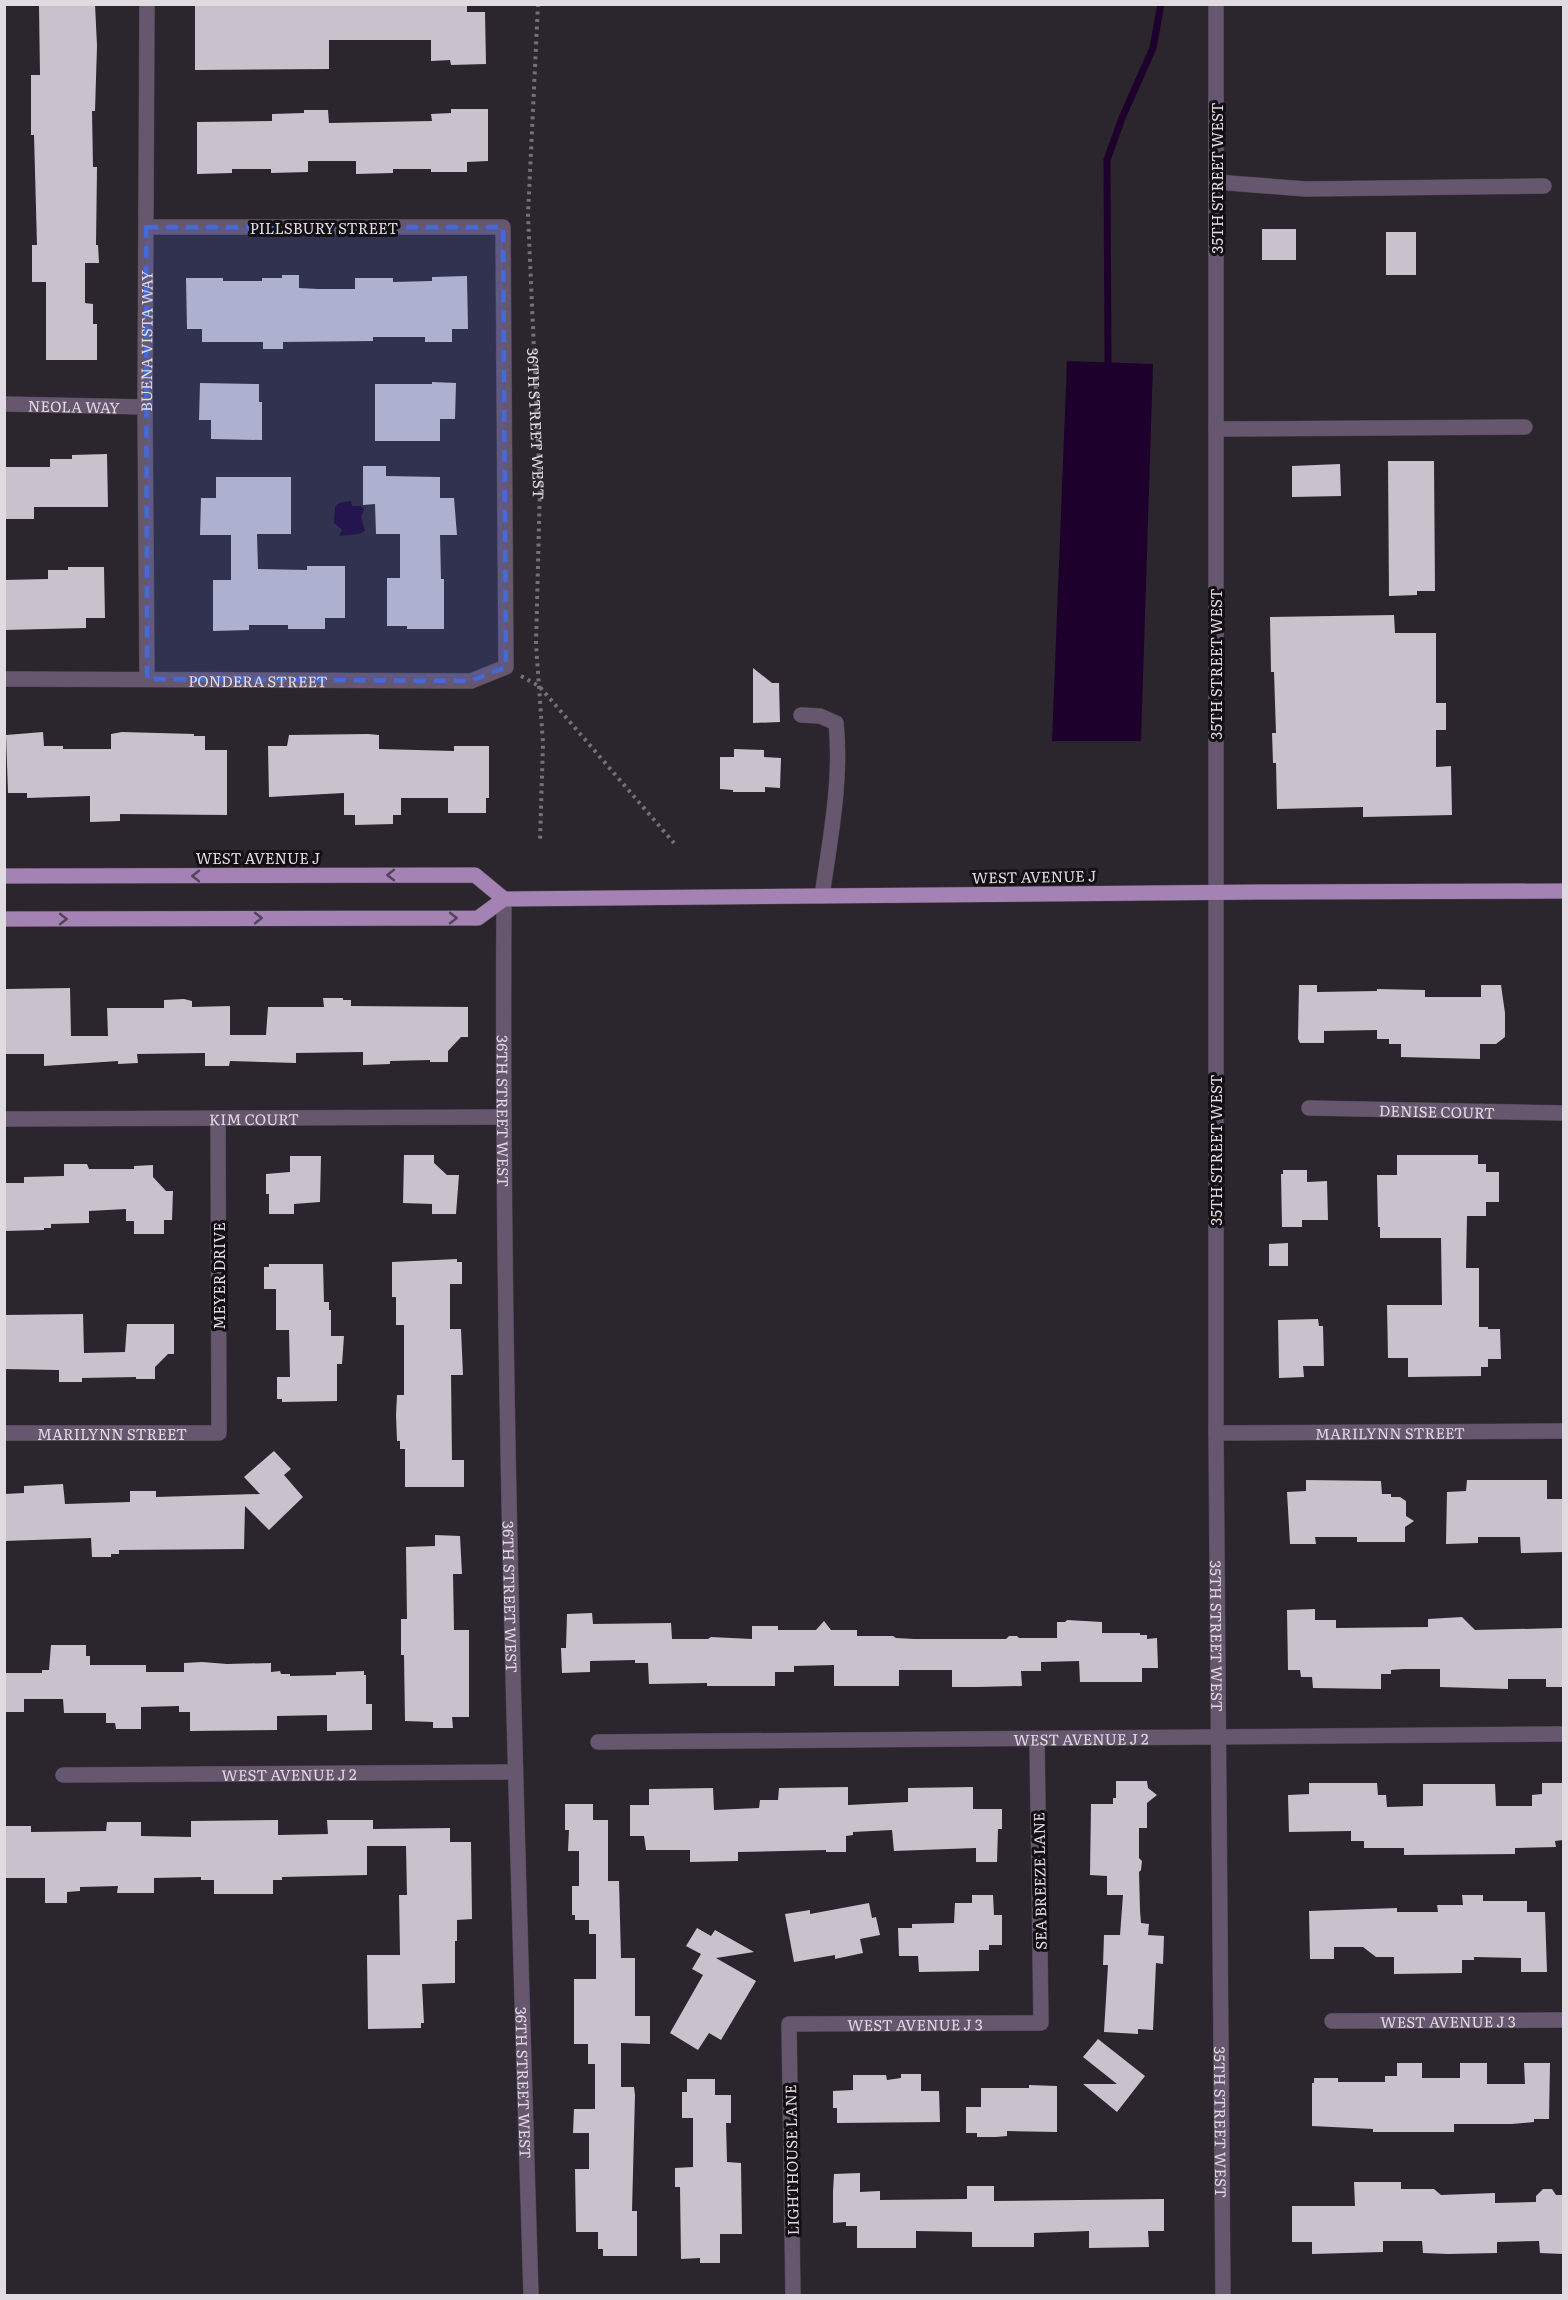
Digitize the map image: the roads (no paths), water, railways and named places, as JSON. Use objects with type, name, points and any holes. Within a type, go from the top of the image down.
[{"type":"main road","name":"WEST AVENUE J","points":[[4,876],[475,875],[504,899],[1563,891]]},
{"type":"main road","points":[[4,919],[478,918],[504,899]]},
{"type":"street","name":"BUENA VISTA WAY","points":[[147,4],[145,407],[147,679]]},
{"type":"street","name":"35TH STREET WEST","points":[[1216,4],[1215,1433],[1223,2295]]},
{"type":"street","points":[[1215,182],[1306,189],[1545,186]]},
{"type":"street","name":"PILLSBURY STREET","points":[[146,227],[503,227]]},
{"type":"street","name":"36TH STREET WEST","points":[[503,227],[506,667]]},
{"type":"street","name":"NEOLA WAY","points":[[4,404],[145,407]]},
{"type":"street","points":[[1215,429],[1525,427]]},
{"type":"street","name":"PONDERA STREET","points":[[4,679],[471,681],[506,667]]},
{"type":"street","points":[[801,715],[820,716],[836,723],[838,740],[834,800],[822,896]]},
{"type":"street","name":"36TH STREET WEST","points":[[504,899],[503,1117],[515,1772],[531,2295]]},
{"type":"street","name":"DENISE COURT","points":[[1309,1108],[1563,1113]]},
{"type":"street","name":"KIM COURT","points":[[4,1119],[503,1117]]},
{"type":"street","name":"MEYER DRIVE","points":[[218,1119],[219,1433]]},
{"type":"street","name":"MARILYNN STREET","points":[[1215,1433],[1563,1431]]},
{"type":"street","name":"MARILYNN STREET","points":[[4,1433],[219,1433]]},
{"type":"street","name":"WEST AVENUE J 2","points":[[598,1742],[1563,1734]]},
{"type":"street","name":"SEA BREEZE LANE","points":[[1037,1739],[1041,2023]]},
{"type":"street","name":"WEST AVENUE J 2","points":[[63,1775],[515,1772]]},
{"type":"street","name":"WEST AVENUE J 3","points":[[1332,2021],[1563,2020]]},
{"type":"street","name":"WEST AVENUE J 3","points":[[789,2024],[1041,2023]]},
{"type":"street","name":"LIGHTHOUSE LANE","points":[[789,2024],[794,2295]]},
{"type":"waterway","points":[[1108,363],[1107,160],[1122,118],[1153,48],[1161,4]]}]
